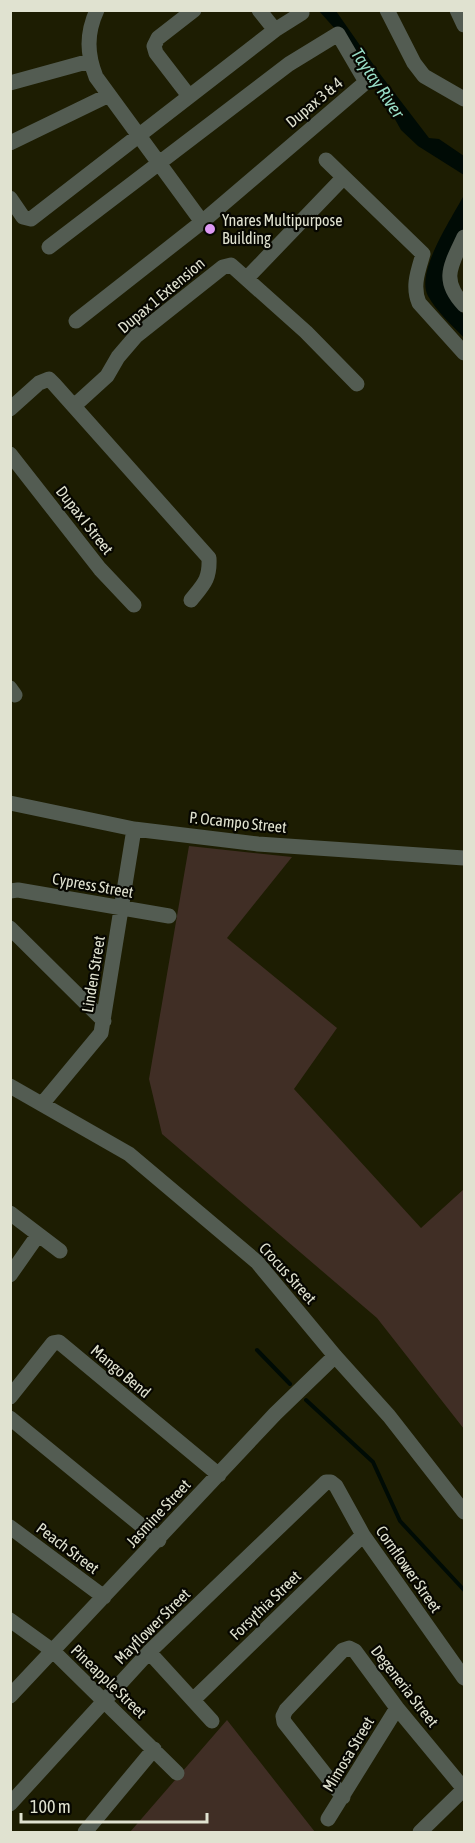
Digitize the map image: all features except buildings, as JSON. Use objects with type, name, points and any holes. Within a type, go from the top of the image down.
[{"type":"street","points":[[97,10],[90,28],[90,61],[96,78],[202,222]]},
{"type":"street","points":[[189,96],[153,46],[158,38],[194,10]]},
{"type":"street","points":[[259,10],[275,30]]},
{"type":"street","points":[[387,10],[414,63],[424,76],[465,99]]},
{"type":"street","points":[[457,10],[465,25]]},
{"type":"street","points":[[10,198],[23,217],[31,219],[275,30],[302,13]]},
{"type":"street","name":"Dupax 3 & 4","points":[[49,247],[289,64],[338,34],[366,82],[202,222],[76,321]]},
{"type":"street","points":[[10,83],[90,61]]},
{"type":"street","points":[[10,143],[109,95]]},
{"type":"street","points":[[326,160],[423,254],[415,285],[419,303],[465,353]]},
{"type":"street","points":[[247,278],[343,178]]},
{"type":"street","points":[[465,237],[452,263],[449,278],[454,294],[465,305]]},
{"type":"street","name":"Dupax 1 Extension","points":[[74,406],[107,376],[118,357],[136,336],[223,267],[231,265],[306,332],[357,384]]},
{"type":"street","points":[[10,409],[39,383],[49,379],[209,558],[210,572],[205,583],[191,600]]},
{"type":"street","name":"Dupax I Street","points":[[10,454],[100,569],[134,605]]},
{"type":"street","name":"P. Ocampo Street","points":[[10,803],[134,829],[258,844],[465,858]]},
{"type":"street","name":"Linden Street","points":[[42,1104],[101,1033],[134,829]]},
{"type":"street","name":"Cypress Street","points":[[10,891],[18,890],[169,916]]},
{"type":"street","points":[[10,928],[104,1021]]},
{"type":"street","name":"Crocus Street","points":[[10,1086],[129,1154],[257,1262],[335,1356],[389,1416],[465,1512]]},
{"type":"street","points":[[10,1213],[60,1251]]},
{"type":"street","points":[[10,1275],[38,1235]]},
{"type":"street","name":"Mango Bend","points":[[10,1397],[53,1343],[59,1342],[219,1474]]},
{"type":"street","name":"Jasmine Street","points":[[10,1696],[159,1540],[274,1414],[335,1356]]},
{"type":"street","points":[[10,1418],[159,1540]]},
{"type":"street","name":"Cornflower Street","points":[[326,1482],[331,1482],[336,1486],[363,1535],[465,1678]]},
{"type":"street","name":"Mayflower Street","points":[[10,1804],[149,1652],[326,1482]]},
{"type":"street","name":"Peach Street","points":[[10,1527],[104,1597]]},
{"type":"street","name":"Forsythia Street","points":[[193,1700],[363,1535]]},
{"type":"street","name":"Pineapple Street","points":[[10,1620],[53,1651],[177,1773]]},
{"type":"street","name":"Degeneria Street","points":[[343,1797],[284,1722],[283,1716],[286,1710],[343,1650],[349,1648],[355,1651],[397,1708],[464,1789]]},
{"type":"street","points":[[149,1652],[212,1721]]},
{"type":"street","name":"Mimosa Street","points":[[328,1819],[397,1708]]},
{"type":"street","points":[[85,1833],[154,1749]]},
{"type":"street","points":[[420,1833],[464,1789]]},
{"type":"shaded area","points":[[189,846],[292,857],[227,938],[337,1028],[294,1089],[421,1228],[464,1189],[464,1429],[377,1318],[162,1134],[149,1079]]},
{"type":"shaded area","points":[[227,1720],[315,1832],[130,1832]]},
{"type":"water","name":"Taytay River","points":[[319,11],[336,11],[429,138],[439,139],[464,156],[464,175],[418,146],[401,130],[378,89],[337,31]]},
{"type":"water","points":[[464,195],[464,230],[451,299],[464,315],[464,338],[435,307],[425,286],[426,273],[437,245]]},
{"type":"waterway","points":[[257,1350],[290,1384]]},
{"type":"waterway","points":[[306,1400],[373,1462],[400,1521],[464,1590]]},
{"type":"place","name":"Ynares Multipurpose Building","points":[[210,229]]}]
